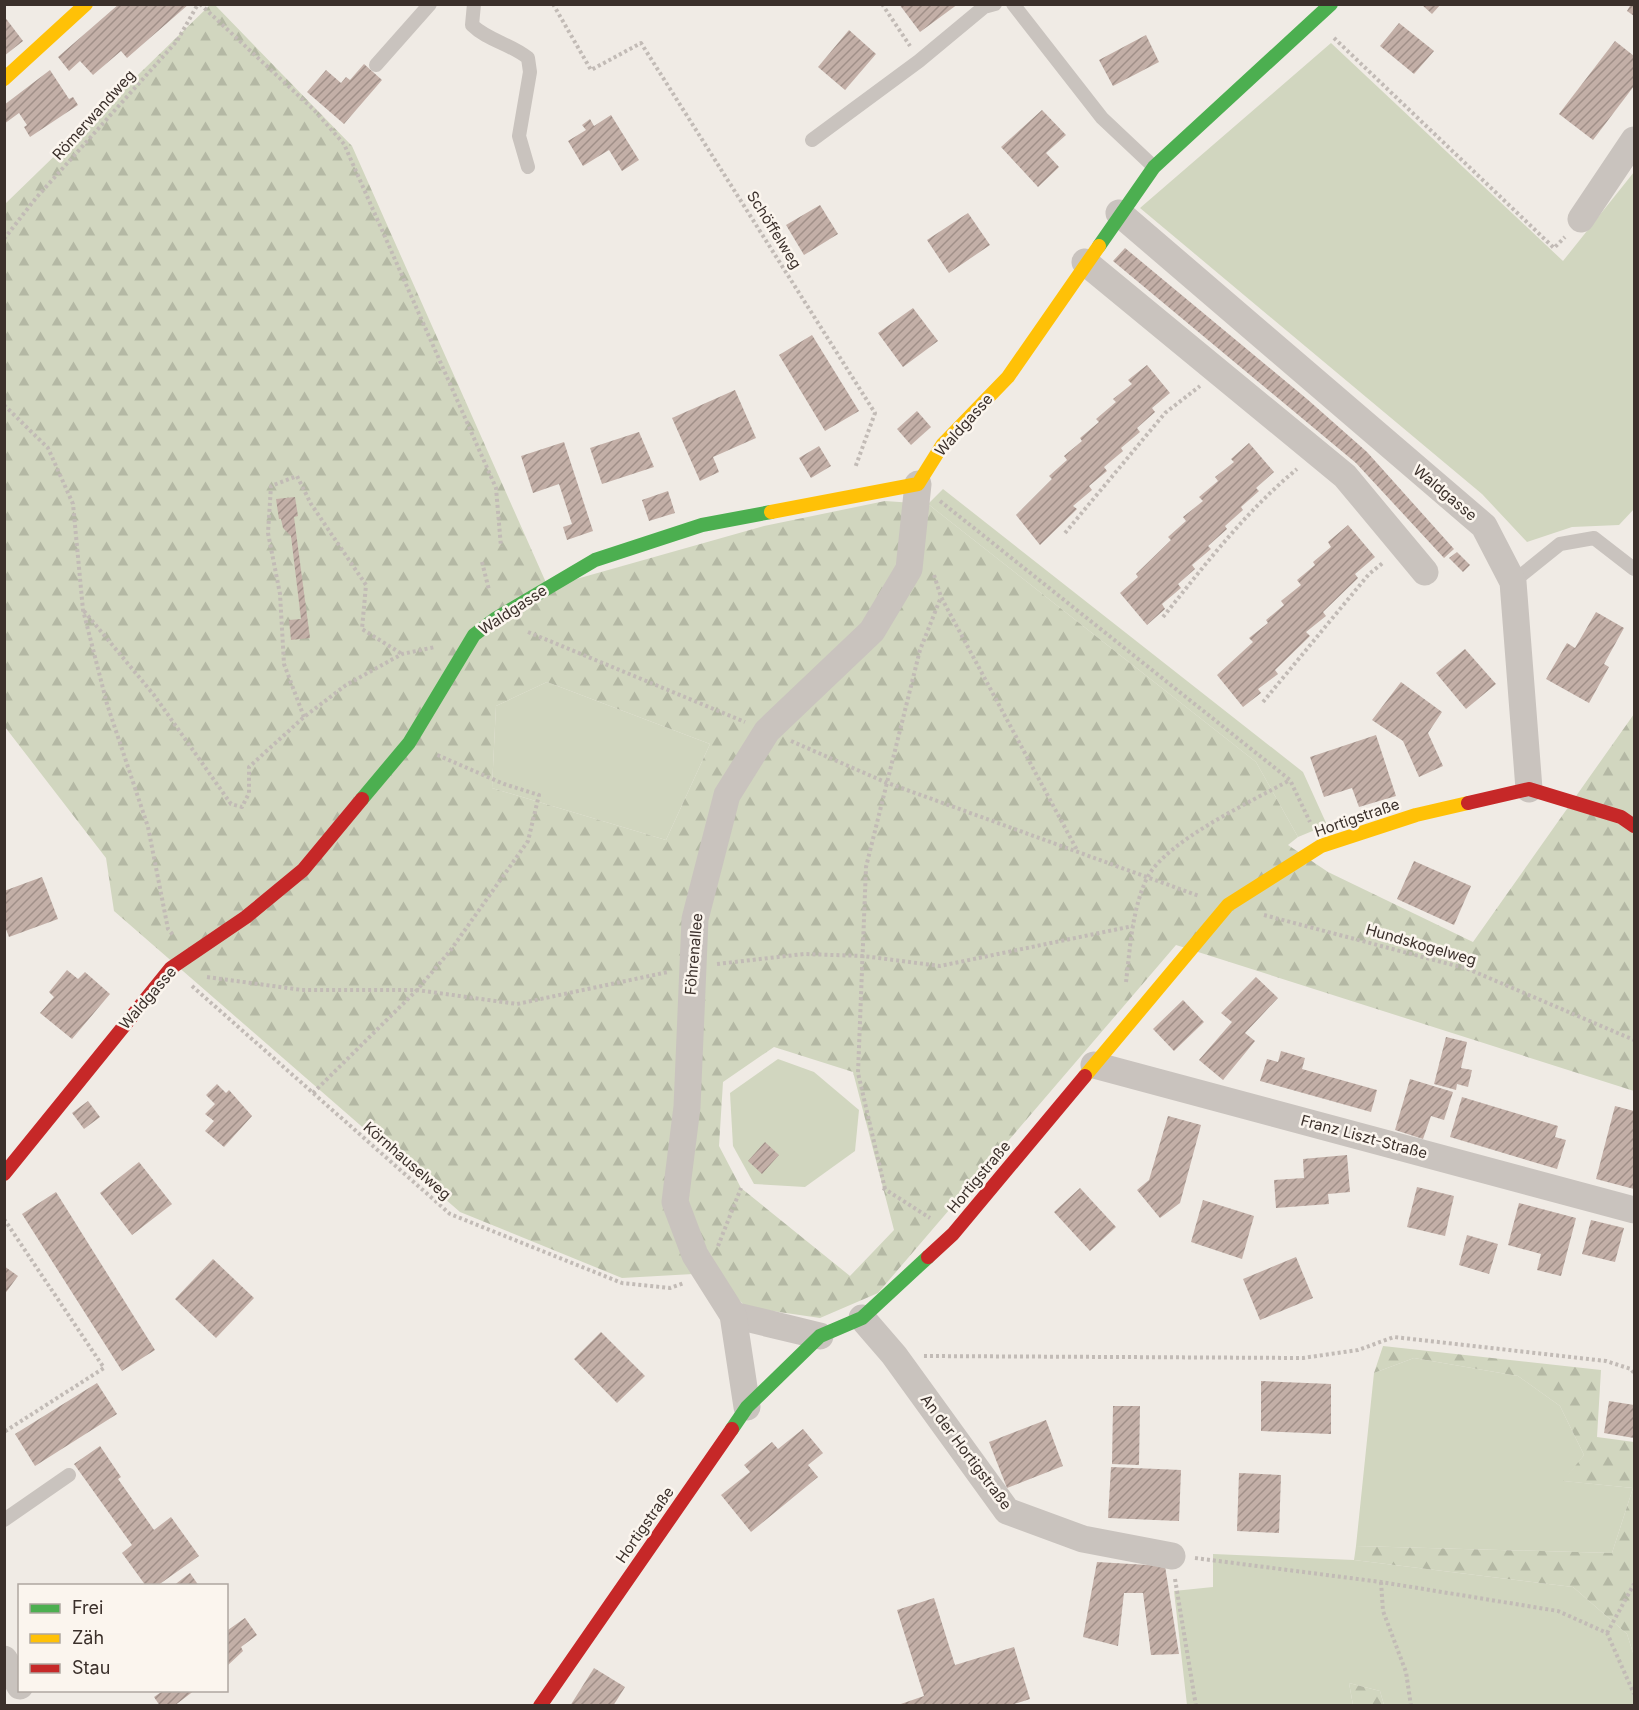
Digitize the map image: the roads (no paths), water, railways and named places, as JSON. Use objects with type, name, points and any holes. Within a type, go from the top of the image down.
[{"type":"street","points":[[4,79],[61,15],[86,4]]},
{"type":"street","name":"Waldgasse","points":[[4,1174],[171,968],[246,917],[303,870],[409,743],[474,635],[495,618],[595,560],[702,525],[918,484],[943,444],[1008,377],[1119,213],[1154,167],[1331,4]]},
{"type":"street","points":[[1581,219],[1635,140]]},
{"type":"street","name":"Waldgasse","points":[[1119,213],[1484,526],[1513,582],[1529,789]]},
{"type":"street","points":[[1085,262],[1345,476],[1425,572]]},
{"type":"street","name":"Föhrenallee","points":[[747,1407],[733,1316],[695,1255],[675,1202],[687,1107],[695,919],[727,795],[767,731],[872,631],[909,569],[918,484]]},
{"type":"street","points":[[1529,789],[1621,817],[1635,826]]},
{"type":"street","name":"Hortigstraße","points":[[540,1706],[747,1407],[820,1336],[862,1318],[953,1234],[1228,905],[1321,846],[1416,815],[1529,789]]},
{"type":"street","name":"Franz Liszt-Straße","points":[[1094,1065],[1635,1210]]},
{"type":"street","points":[[733,1316],[820,1336]]},
{"type":"street","name":"An der Hortigstraße","points":[[862,1318],[894,1355],[1008,1511],[1083,1539],[1172,1556]]},
{"type":"street","points":[[4,1659],[18,1683]]},
{"type":"street","points":[[23,1692],[29,1706]]},
{"type":"lane","points":[[376,65],[430,4]]},
{"type":"lane","points":[[474,4],[472,25],[479,32],[517,50],[528,58],[530,72],[519,136],[528,168]]},
{"type":"lane","points":[[812,140],[920,61],[984,7],[995,4]]},
{"type":"lane","points":[[1013,4],[1102,118],[1154,167]]},
{"type":"lane","points":[[1513,582],[1560,544],[1594,538],[1635,569]]},
{"type":"lane","points":[[4,1520],[69,1475]]}]
